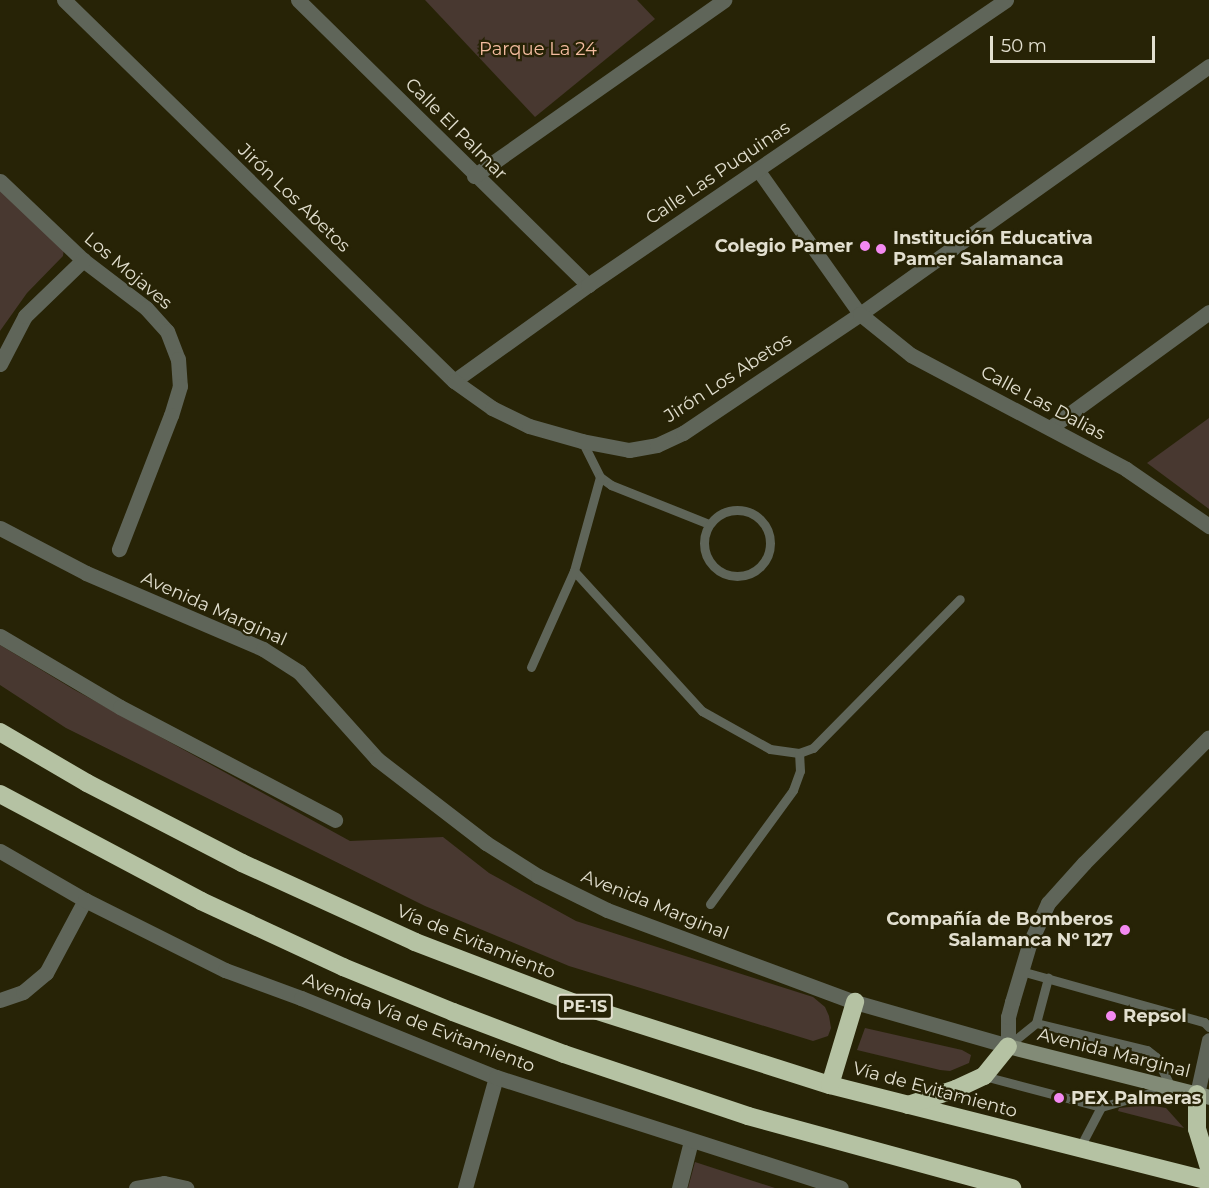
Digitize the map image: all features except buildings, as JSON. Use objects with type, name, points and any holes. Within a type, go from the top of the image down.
[{"type":"highway","name":"Vía de Evitamiento","points":[[0,732],[97,788],[231,858],[415,942],[605,1014],[830,1085],[1209,1181]]},
{"type":"highway","points":[[0,794],[201,901],[343,967],[453,1012],[564,1054],[748,1116],[1012,1188]]},
{"type":"highway","points":[[830,1085],[855,1002]]},
{"type":"highway","points":[[908,1105],[956,1089],[984,1076],[1008,1046]]},
{"type":"highway","points":[[1203,1095],[1197,1130],[1209,1168]]},
{"type":"main road","name":"Avenida Marginal","points":[[1008,1046],[1203,1095]]},
{"type":"street","name":"Jirón Los Abetos","points":[[63,0],[454,381],[492,408],[529,426],[582,441],[629,450],[657,445],[683,432],[860,314],[1209,66]]},
{"type":"street","name":"Calle El Palmar","points":[[298,0],[474,176],[588,285]]},
{"type":"street","points":[[474,176],[724,0]]},
{"type":"street","name":"Calle Las Puquinas","points":[[454,381],[588,285],[758,170],[996,3]]},
{"type":"street","points":[[758,170],[860,314]]},
{"type":"street","name":"Los Mojaves","points":[[0,181],[83,260],[146,308],[166,331],[178,359],[180,386],[171,415],[119,549]]},
{"type":"street","points":[[1,359],[25,316],[83,260]]},
{"type":"street","points":[[1050,428],[1209,312]]},
{"type":"street","name":"Calle Las Dalias","points":[[860,314],[912,355],[1126,469],[1209,526]]},
{"type":"street","name":"Avenida Marginal","points":[[0,528],[95,577],[264,649],[291,666],[300,672],[377,759],[486,843],[538,876],[607,910],[855,1002],[1008,1046]]},
{"type":"street","points":[[0,636],[120,707],[335,820]]},
{"type":"street","points":[[1008,1046],[1008,1017],[1029,945],[1048,903],[1084,863],[1209,737]]},
{"type":"street","name":"Avenida Vía de Evitamiento","points":[[0,851],[85,900],[225,970],[301,998],[496,1077],[841,1188]]},
{"type":"street","points":[[0,1000],[31,987],[46,973],[85,900]]},
{"type":"street","points":[[1203,1095],[1209,1040]]},
{"type":"street","points":[[465,1188],[496,1077]]},
{"type":"street","points":[[679,1188],[691,1141]]},
{"type":"street","points":[[136,1188],[164,1184],[186,1188]]},
{"type":"lane","points":[[582,441],[600,477],[611,485],[709,524]]},
{"type":"lane","points":[[531,667],[574,571],[600,477]]},
{"type":"lane","points":[[737,509],[758,516],[765,524],[770,545],[762,565],[743,576],[722,572],[707,556],[705,534],[709,524],[726,511],[737,509]]},
{"type":"lane","points":[[574,571],[702,711],[770,749],[799,753],[813,748],[960,599]]},
{"type":"lane","points":[[710,904],[793,790],[800,771],[799,753]]},
{"type":"lane","points":[[1021,971],[1204,1022],[1209,1027]]},
{"type":"lane","points":[[1008,1046],[1035,1023],[1048,978]]},
{"type":"lane","points":[[984,1076],[1101,1107],[1171,1087],[1155,1057],[1147,1050],[1035,1023]]},
{"type":"lane","points":[[1079,1149],[1101,1107]]},
{"type":"green space","name":"Parque La 24","points":[[425,0],[637,0],[655,19],[535,117]]},
{"type":"green space","points":[[0,188],[64,248],[63,256],[27,293],[0,331]]},
{"type":"green space","points":[[1209,418],[1209,509],[1147,463]]},
{"type":"green space","points":[[0,645],[73,689],[350,841],[443,837],[489,873],[576,921],[813,997],[825,1007],[829,1016],[831,1028],[828,1036],[813,1041],[569,966],[425,906],[66,728],[0,685]]},
{"type":"green space","points":[[865,1028],[962,1050],[971,1055],[969,1063],[950,1071],[940,1070],[857,1050]]},
{"type":"green space","points":[[1149,1105],[1166,1108],[1184,1128],[1118,1111],[1119,1108]]},
{"type":"green space","points":[[695,1162],[775,1188],[688,1188]]},
{"type":"place","name":"Colegio Pamer","points":[[865,246]]},
{"type":"place","name":"Institución Educativa Pamer Salamanca","points":[[881,249]]},
{"type":"place","name":"Compañía de Bomberos Salamanca Nº 127","points":[[1125,930]]},
{"type":"place","name":"Repsol","points":[[1111,1016]]},
{"type":"place","name":"PEX Palmeras","points":[[1059,1098]]}]
